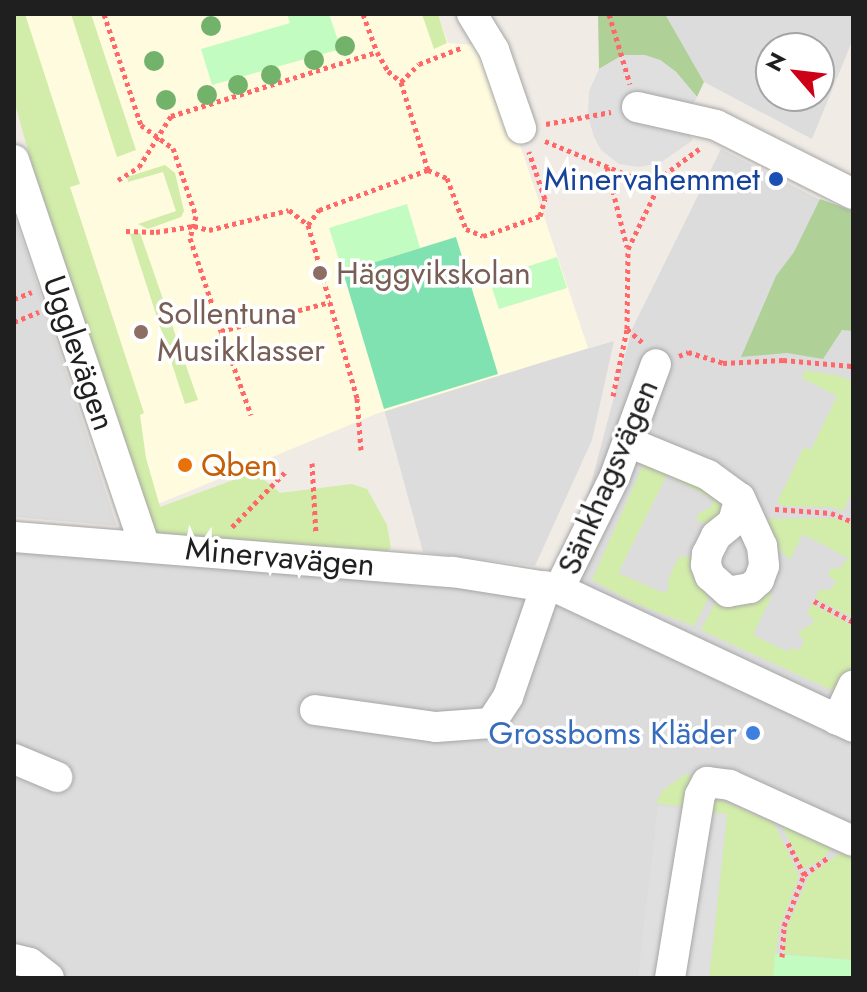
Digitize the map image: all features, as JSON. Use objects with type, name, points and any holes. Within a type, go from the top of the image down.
[{"type":"street","points":[[478,24],[494,50],[521,128]]},
{"type":"street","points":[[637,107],[716,125],[853,194]]},
{"type":"street","name":"Ugglevägen","points":[[14,160],[145,546]]},
{"type":"street","name":"Sänkhagsvägen","points":[[552,588],[615,476],[656,364]]},
{"type":"street","points":[[628,442],[708,475],[740,498]]},
{"type":"street","name":"Minervavägen","points":[[14,537],[453,572],[552,588],[845,723]]},
{"type":"street","points":[[315,710],[436,727],[491,723],[508,697],[552,588]]},
{"type":"street","points":[[845,723],[853,686]]},
{"type":"street","points":[[14,759],[57,777]]},
{"type":"street","points":[[670,978],[700,795],[707,782],[730,785],[850,839]]},
{"type":"street","points":[[14,959],[30,963],[49,978]]},
{"type":"path","points":[[104,14],[141,125],[173,148],[196,216],[190,238],[251,415]]},
{"type":"path","points":[[363,14],[377,52],[388,71],[401,82],[428,170]]},
{"type":"path","points":[[521,128],[637,107],[609,14]]},
{"type":"path","points":[[401,82],[419,64],[454,53],[478,24]]},
{"type":"path","points":[[118,180],[139,167],[171,116],[377,52]]},
{"type":"path","points":[[628,249],[664,175],[701,148],[716,125]]},
{"type":"path","points":[[521,128],[566,152],[630,176],[664,175]]},
{"type":"path","points":[[308,225],[319,210],[428,170],[447,178],[466,229],[483,236],[540,216],[545,199],[521,128]]},
{"type":"path","points":[[607,166],[628,249],[627,329],[610,410]]},
{"type":"path","points":[[126,231],[156,232],[194,226],[209,230],[289,210],[308,225],[357,398],[361,450]]},
{"type":"path","points":[[221,331],[330,302]]},
{"type":"path","points":[[627,329],[644,344],[656,364],[688,352],[723,363],[783,360],[853,365]]},
{"type":"path","points":[[312,463],[316,536]]},
{"type":"path","points":[[228,531],[272,490],[287,470]]},
{"type":"path","points":[[740,498],[777,510],[831,513],[853,522]]},
{"type":"path","points":[[814,601],[853,622]]},
{"type":"path","points":[[782,957],[784,926],[804,875],[850,839]]},
{"type":"shaded area","name":"Häggvikskolan","points":[[14,14],[438,14],[448,43],[487,46],[588,348],[376,414],[151,507]]},
{"type":"shaded area","points":[[665,14],[853,14],[853,39],[835,83],[835,32],[755,32],[755,109],[704,82]]},
{"type":"shaded area","points":[[623,55],[645,55],[660,60],[676,72],[697,97],[683,125],[693,140],[660,163],[638,167],[619,164],[601,150],[594,137],[588,116],[589,91],[599,69]]},
{"type":"shaded area","points":[[761,112],[823,112],[812,139]]},
{"type":"shaded area","points":[[721,149],[853,217],[853,978],[14,978],[14,547],[562,593],[632,329]]},
{"type":"shaded area","points":[[14,215],[117,526],[14,517]]},
{"type":"shaded area","points":[[614,341],[592,440],[535,566],[423,552],[384,409]]},
{"type":"shaded area","points":[[658,806],[727,814],[709,978],[638,978]]},
{"type":"green space","points":[[14,14],[25,14],[80,184],[70,187],[144,413],[140,415],[146,458],[160,507],[255,472],[280,493],[352,484],[367,489],[387,525],[391,548],[387,551],[151,534],[44,208],[14,100]]},
{"type":"green space","points":[[71,14],[91,14],[136,150],[117,157]]},
{"type":"green space","points":[[287,14],[329,14],[341,49],[212,85],[201,49],[290,23]]},
{"type":"green space","points":[[422,14],[438,14],[447,43],[434,49]]},
{"type":"green space","points":[[598,14],[665,14],[704,82],[697,97],[676,72],[660,60],[623,55],[599,69]]},
{"type":"green space","points":[[165,165],[175,173],[184,211],[181,217],[148,229],[138,224],[176,211],[163,172],[128,182],[127,177]]},
{"type":"green space","points":[[820,199],[853,211],[853,331],[842,330],[823,359],[787,353],[741,357],[776,276],[794,252]]},
{"type":"green space","points":[[407,204],[420,248],[343,272],[329,228]]},
{"type":"green space","points":[[140,233],[198,400],[185,404],[130,234]]},
{"type":"green space","points":[[456,237],[498,374],[384,409],[343,272]]},
{"type":"green space","points":[[557,257],[567,288],[499,309],[489,279]]},
{"type":"green space","points":[[805,370],[840,376],[853,382],[853,491],[843,511],[831,507],[783,506],[777,502],[804,447],[811,450],[837,396],[802,378]]},
{"type":"green space","points":[[645,461],[660,463],[724,500],[724,517],[713,525],[701,522],[697,520],[698,514],[710,508],[714,500],[667,475],[618,573],[663,593],[668,590],[669,577],[679,557],[698,556],[708,599],[694,626],[637,604],[592,580]]},
{"type":"green space","points":[[835,518],[853,525],[853,618],[815,598],[820,589],[830,590],[836,582],[828,574],[831,568],[839,569],[848,558],[803,534],[790,560],[768,538],[758,519]]},
{"type":"green space","points":[[761,589],[772,595],[753,635],[788,652],[790,648],[800,650],[804,641],[798,633],[813,623],[814,619],[807,614],[812,604],[853,626],[853,668],[840,694],[701,630],[717,599]]},
{"type":"green space","points":[[686,774],[698,779],[693,808],[656,803],[663,790]]},
{"type":"green space","points":[[713,796],[774,823],[799,876],[779,929],[773,977],[709,978],[727,815],[707,812]]},
{"type":"green space","points":[[780,823],[833,847],[821,860],[804,869]]},
{"type":"green space","points":[[846,853],[853,857],[853,960],[784,954],[787,927],[809,876],[838,854]]},
{"type":"green space","points":[[775,954],[853,960],[853,978],[740,978],[773,977]]},
{"type":"place","name":"Minervahemmet","points":[[776,179]]},
{"type":"place","name":"Häggvikskolan","points":[[320,273]]},
{"type":"place","name":"Sollentuna Musikklasser","points":[[141,332]]},
{"type":"place","name":"Qben","points":[[185,465]]},
{"type":"place","name":"Grossboms Kläder","points":[[753,733]]}]
